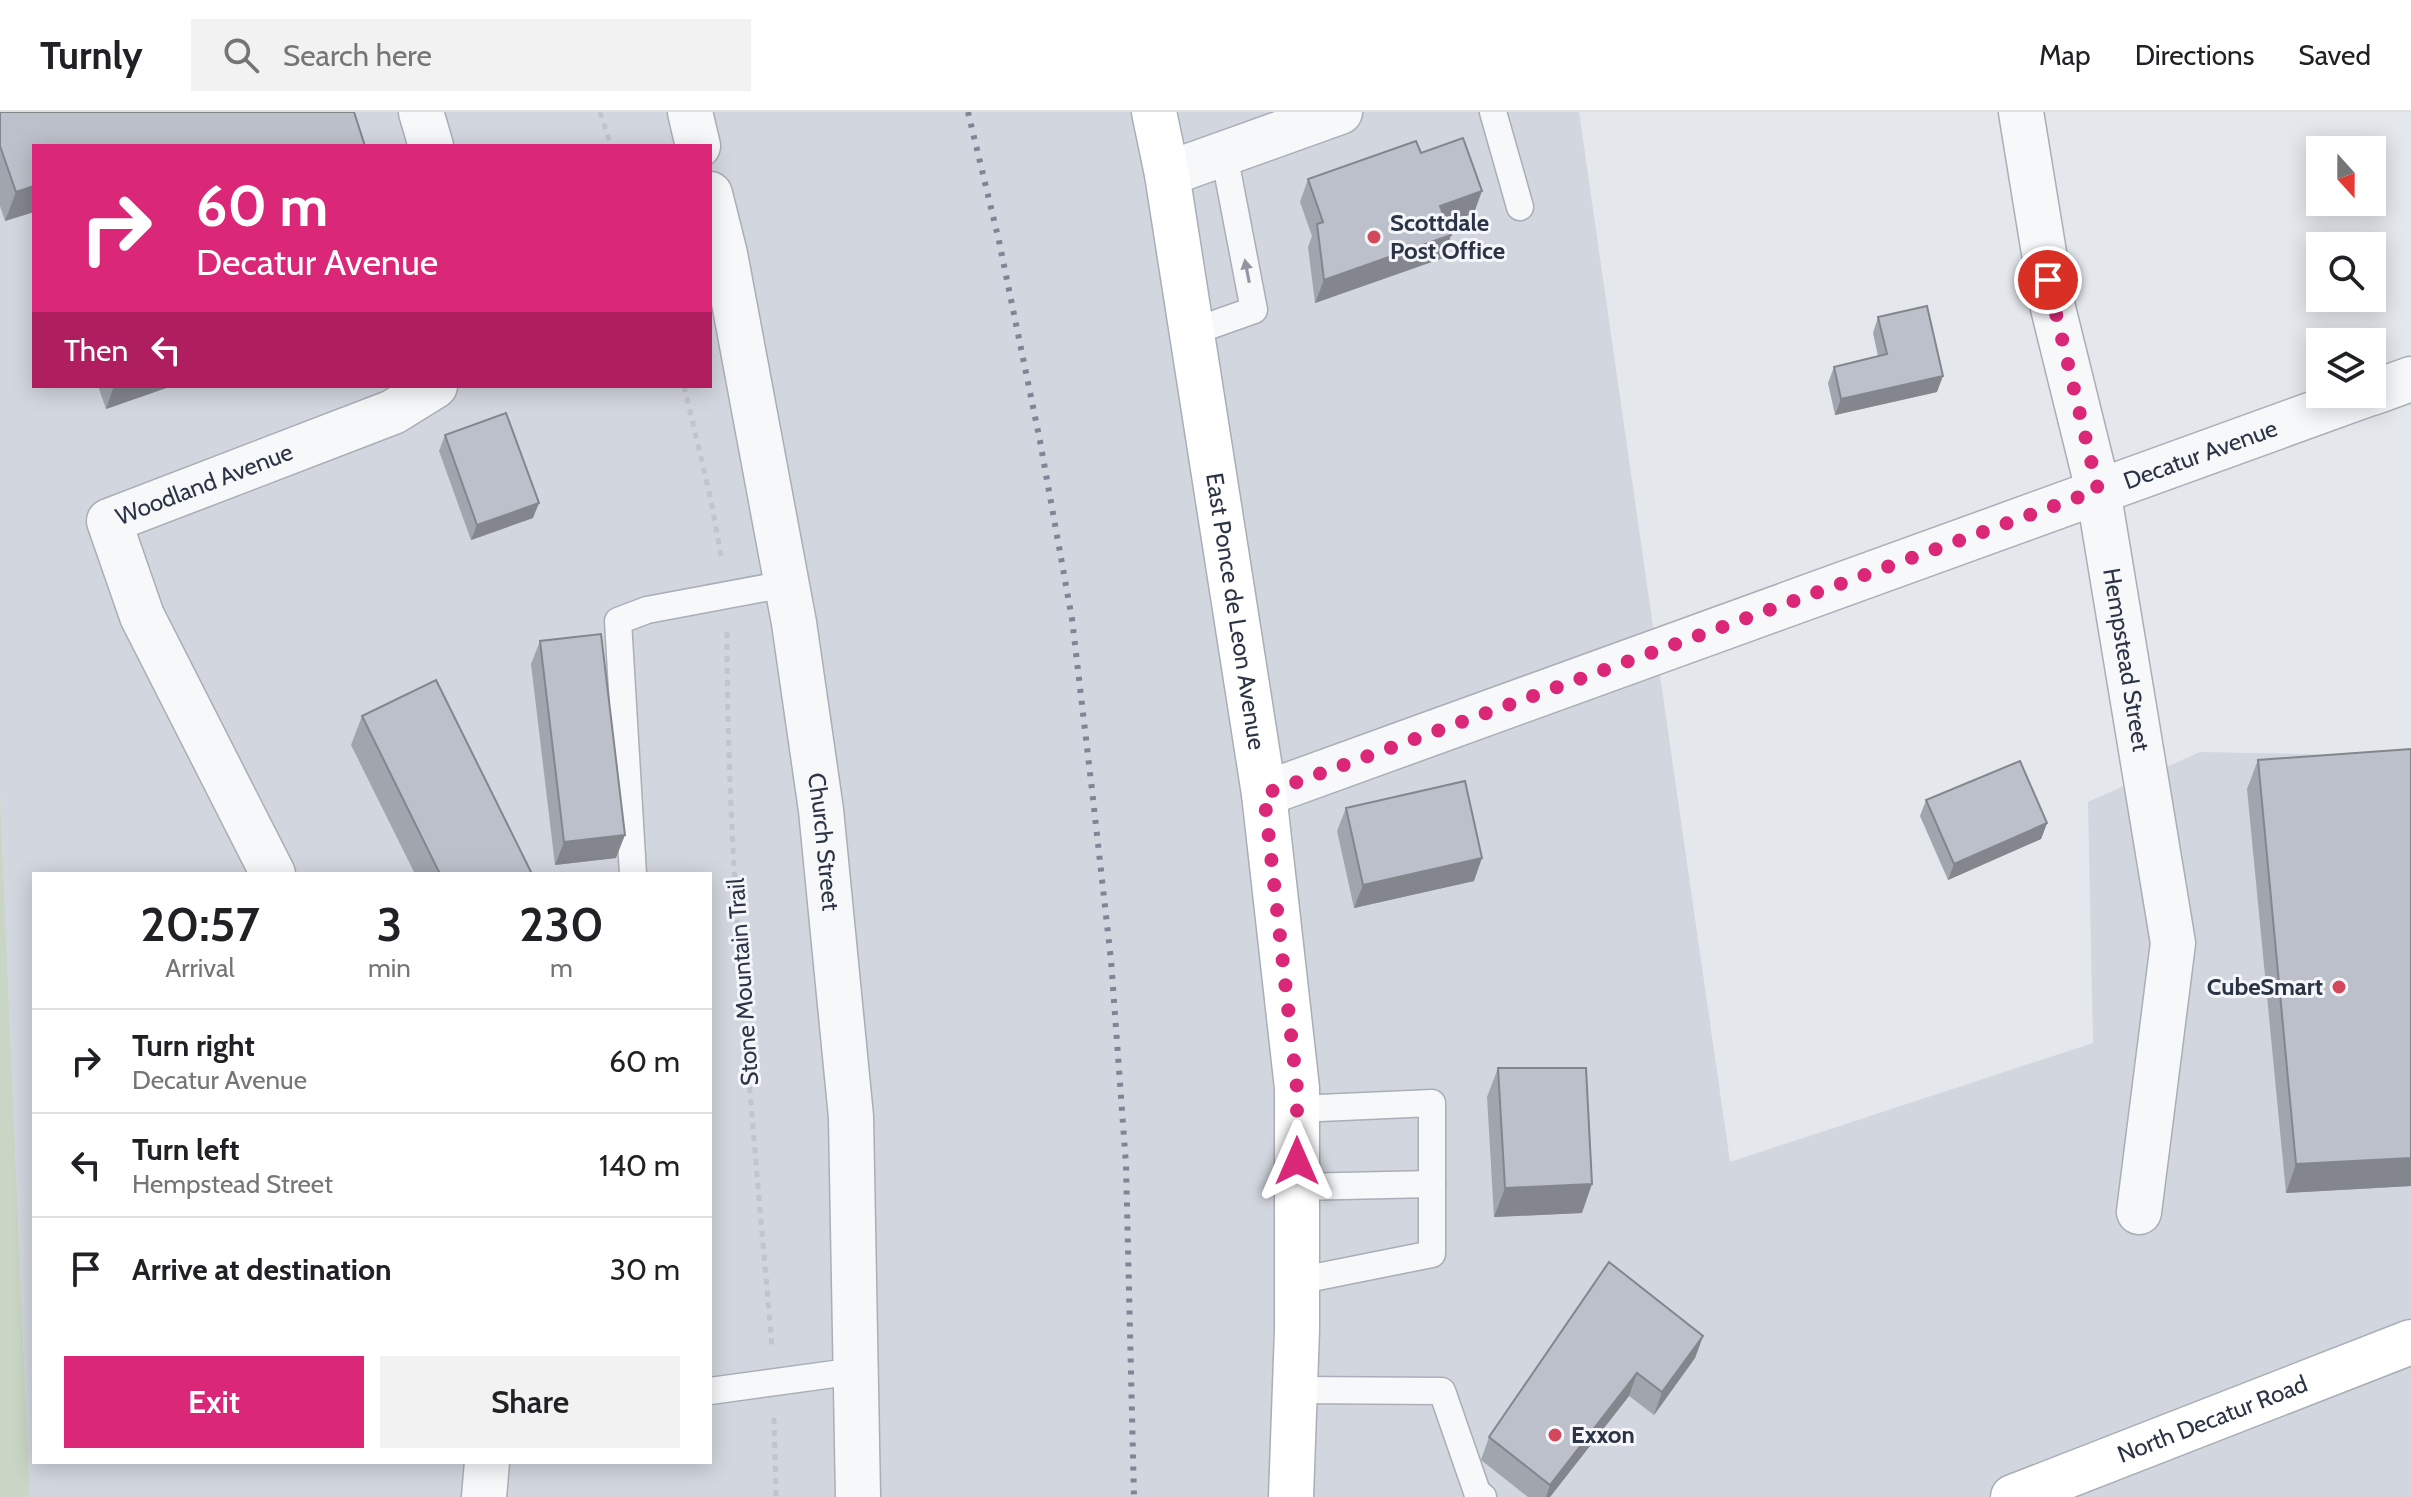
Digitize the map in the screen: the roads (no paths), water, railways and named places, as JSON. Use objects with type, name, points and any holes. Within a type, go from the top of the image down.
[{"type":"main road","name":"East Ponce de Leon Avenue","points":[[1154,112],[1167,174],[1264,794],[1297,1088],[1297,1281],[1291,1497]]},
{"type":"main road","name":"North Decatur Road","points":[[2013,1497],[2411,1342]]},
{"type":"street","points":[[421,112],[430,144]]},
{"type":"street","points":[[690,112],[698,144]]},
{"type":"street","points":[[1167,174],[1340,112]]},
{"type":"street","name":"Hempstead Street","points":[[2021,112],[2053,308],[2098,490],[2173,943],[2139,1212]]},
{"type":"street","name":"Church Street","points":[[712,202],[725,254],[786,584],[821,810],[851,1117],[858,1497]]},
{"type":"street","name":"Decatur Avenue","points":[[2386,388],[2411,379]]},
{"type":"street","name":"Woodland Avenue","points":[[272,872],[142,616],[109,521],[393,412],[432,388]]},
{"type":"street","name":"Decatur Avenue","points":[[1264,794],[2328,408]]},
{"type":"street","points":[[484,1497],[487,1464]]},
{"type":"lane","points":[[1493,112],[1520,207]]},
{"type":"lane","points":[[1192,332],[1254,310],[1224,154]]},
{"type":"lane","points":[[633,872],[618,621],[647,610],[786,584]]},
{"type":"lane","points":[[1297,1109],[1432,1103],[1432,1254],[1297,1281]]},
{"type":"lane","points":[[1297,1187],[1432,1184]]},
{"type":"lane","points":[[712,1391],[856,1371]]},
{"type":"lane","points":[[1295,1390],[1442,1391],[1477,1492],[1483,1497]]},
{"type":"railway","points":[[968,112],[999,241],[1072,619],[1111,960],[1126,1165],[1134,1497]]},
{"type":"place","name":"Scottdale Post Office","points":[[1374,237]]},
{"type":"place","name":"CubeSmart","points":[[2339,987]]},
{"type":"place","name":"Exxon","points":[[1555,1435]]}]
